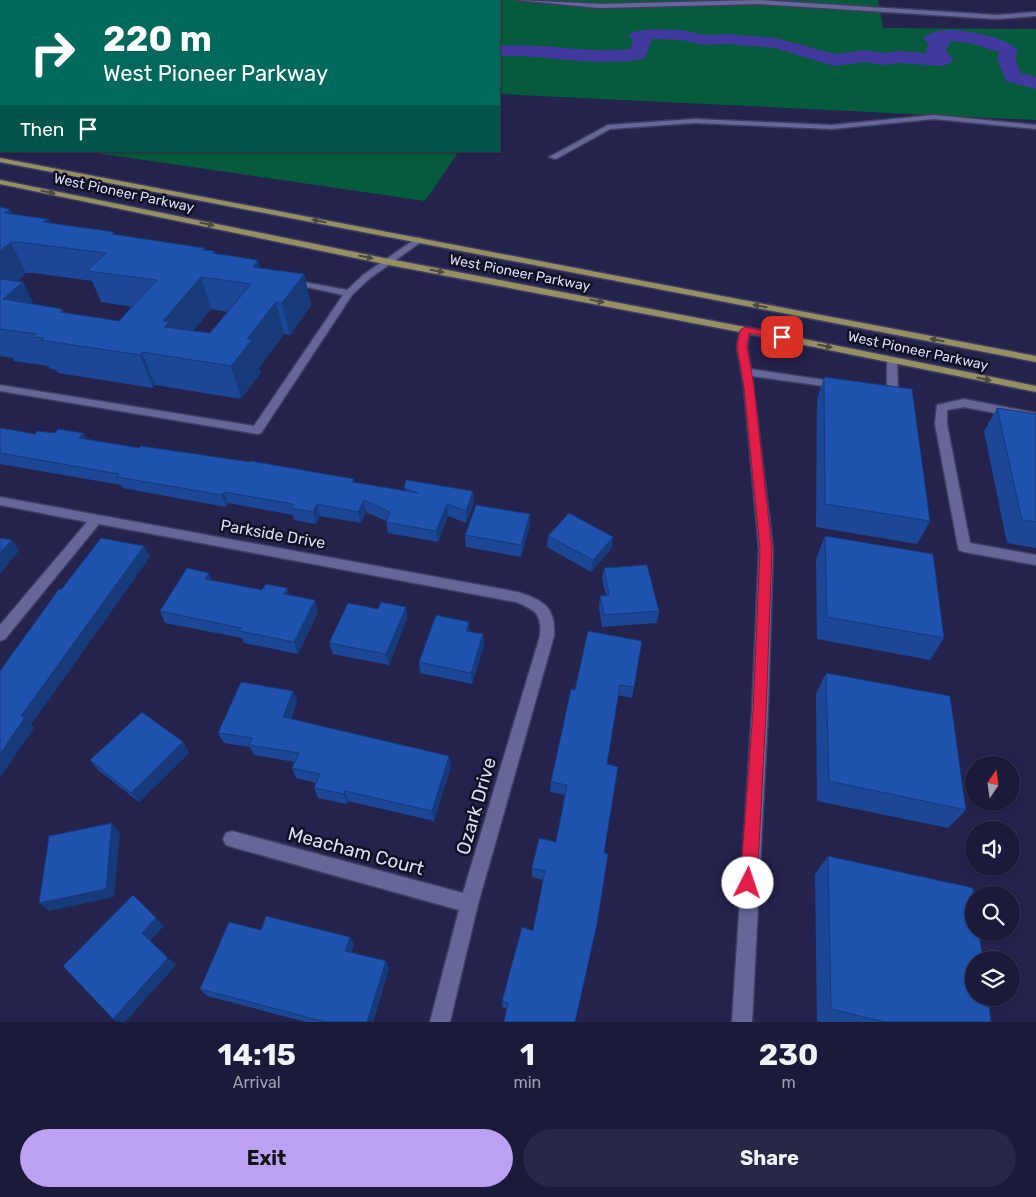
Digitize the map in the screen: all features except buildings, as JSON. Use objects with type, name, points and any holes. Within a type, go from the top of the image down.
[{"type":"main road","name":"West Pioneer Parkway","points":[[0,160],[1036,359]]},
{"type":"main road","name":"West Pioneer Parkway","points":[[0,182],[390,262],[745,330],[1036,389]]},
{"type":"street","points":[[520,0],[600,6],[760,2],[996,17],[1036,14]]},
{"type":"street","points":[[553,157],[608,127],[694,121],[832,127],[934,117],[1036,127]]},
{"type":"street","points":[[0,388],[257,430],[349,293],[366,276],[390,262],[418,240]]},
{"type":"street","points":[[281,279],[349,293]]},
{"type":"street","points":[[742,1022],[760,702],[766,549],[742,347],[745,330]]},
{"type":"street","points":[[874,390],[893,393],[892,360]]},
{"type":"street","points":[[746,372],[854,387]]},
{"type":"street","points":[[1036,417],[964,403],[940,408],[941,424],[964,547],[1036,560]]},
{"type":"street","name":"Parkside Drive","points":[[0,501],[518,597],[538,605]]},
{"type":"street","points":[[0,635],[96,519]]},
{"type":"street","name":"Ozark Drive","points":[[440,1022],[469,904],[547,636],[549,623],[544,611],[538,605]]},
{"type":"street","name":"Meacham Court","points":[[232,839],[469,904]]},
{"type":"green space","points":[[500,0],[878,0],[883,28],[1036,29],[1036,120],[500,94]]},
{"type":"green space","points":[[89,152],[458,152],[425,201]]},
{"type":"waterway","points":[[500,51],[534,50],[621,56],[638,54],[643,39],[638,36],[651,34],[681,35],[705,40],[726,39],[776,43],[834,60],[866,56],[883,59],[900,57],[941,60],[944,59],[938,56],[935,49],[942,43],[932,39],[948,35],[980,40],[1006,48],[1009,51],[1006,59],[1013,77],[1036,83]]},
{"type":"route","points":[[748,883],[760,712],[766,549],[749,387],[742,347],[745,330],[782,337]]}]
